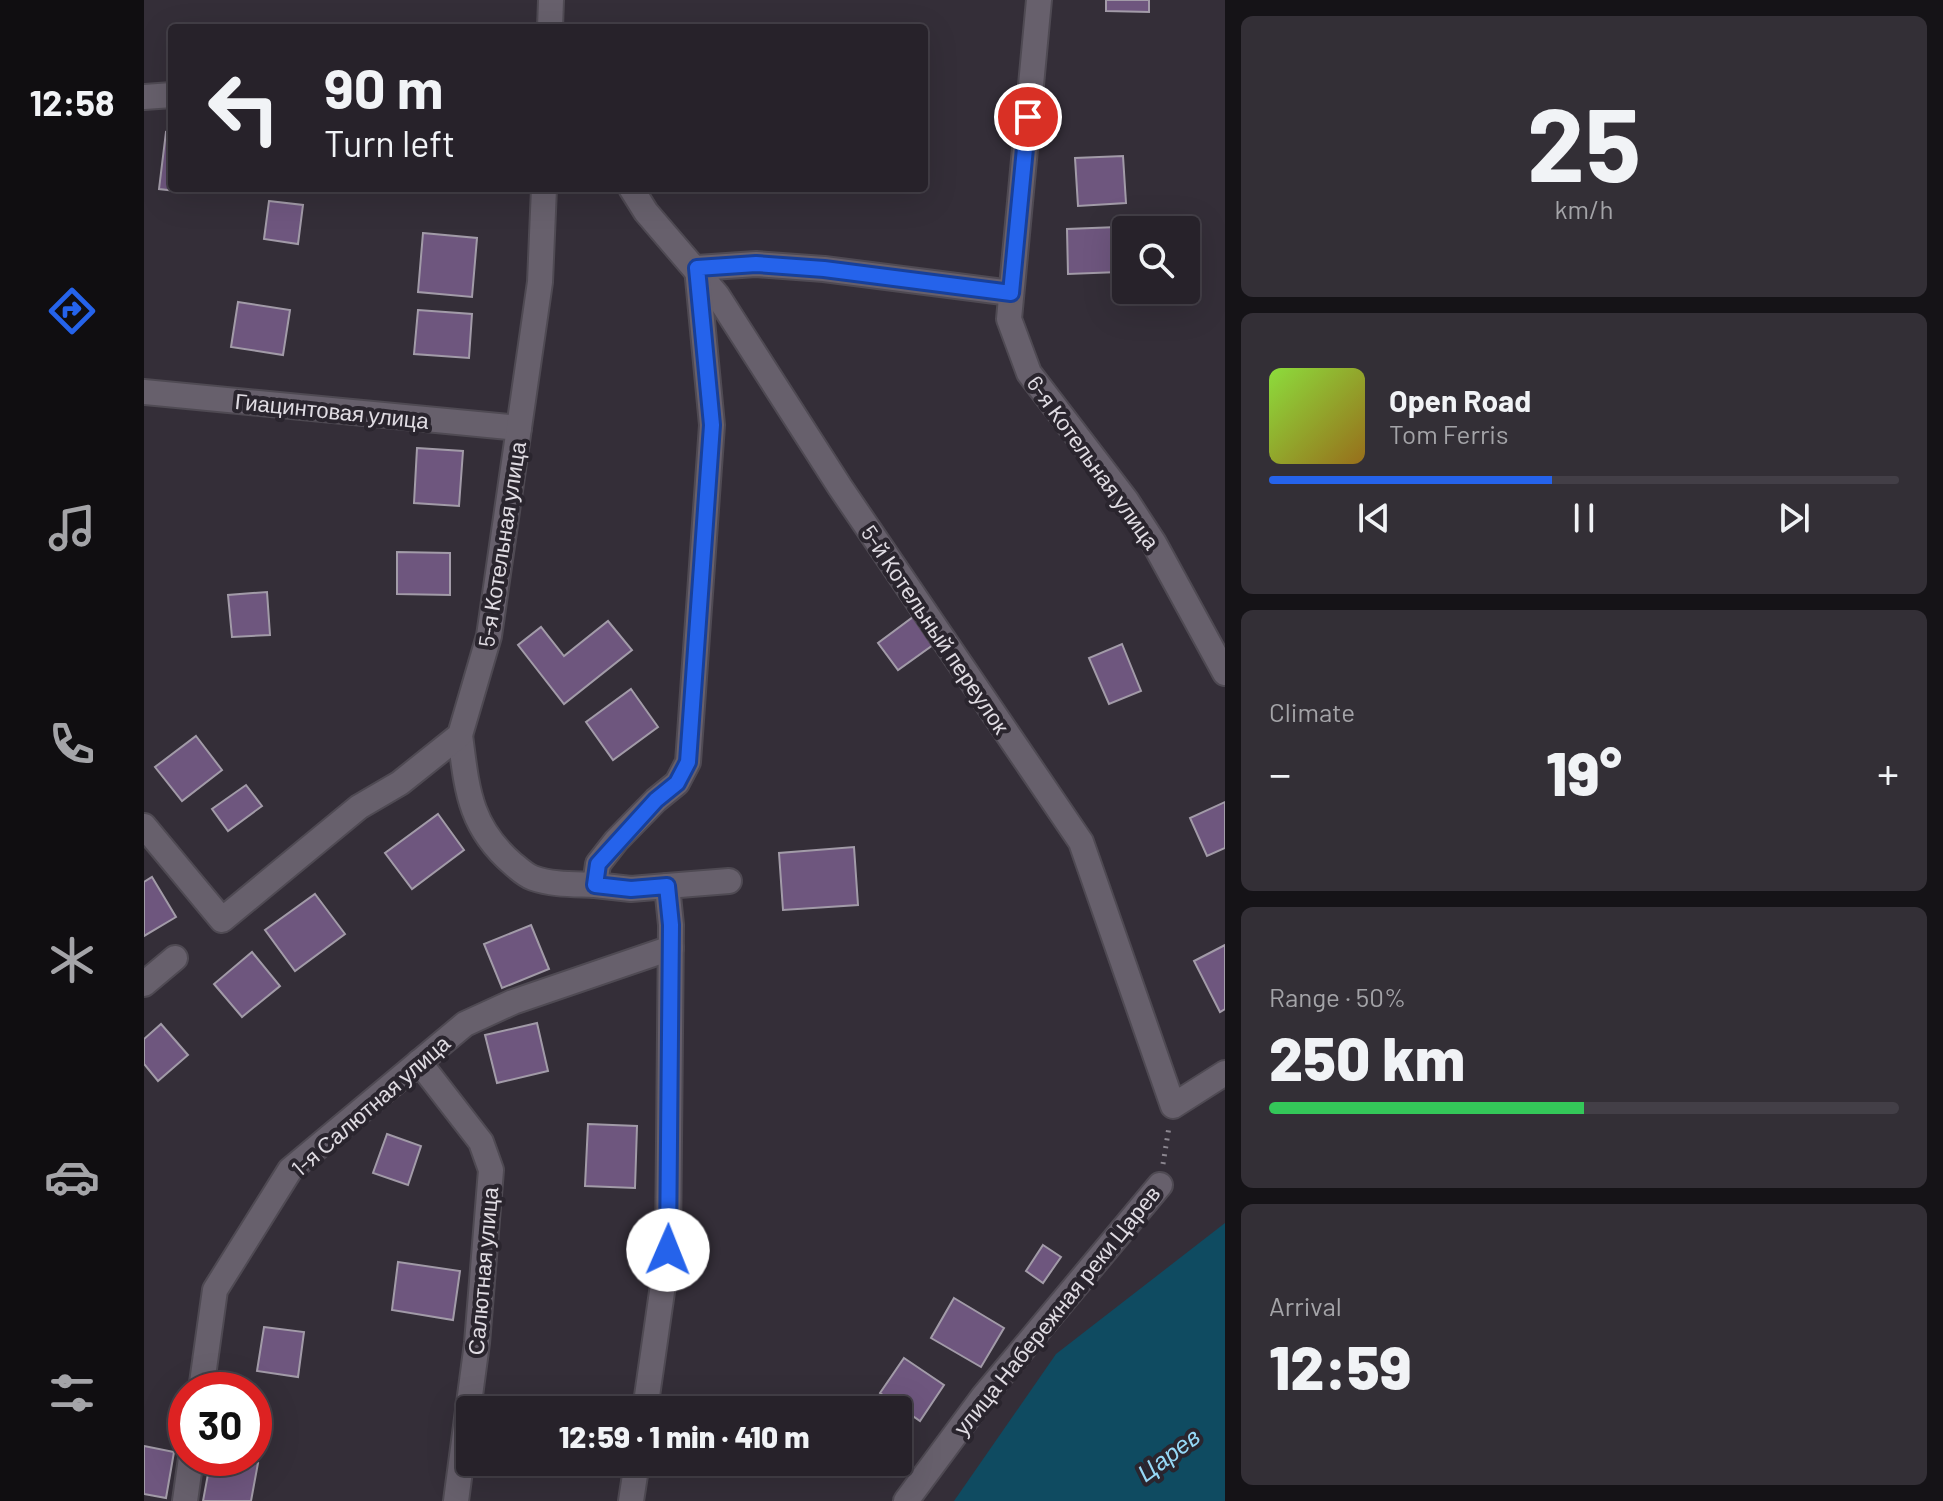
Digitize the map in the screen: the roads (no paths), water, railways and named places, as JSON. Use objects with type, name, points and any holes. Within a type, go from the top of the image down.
[{"type":"street","points":[[550,24],[551,0]]},
{"type":"street","name":"6-я Котельная улица","points":[[1039,0],[1009,319],[1029,373],[1154,543],[1225,673]]},
{"type":"street","points":[[144,97],[168,95]]},
{"type":"street","name":"5-я Котельная улица","points":[[460,735],[489,636],[540,282],[544,192]]},
{"type":"street","name":"5-й Котельный переулок","points":[[634,192],[646,212],[717,295],[840,487],[1081,842],[1173,1106],[1225,1073]]},
{"type":"street","points":[[595,885],[598,864],[656,800],[677,783],[688,762],[712,425],[697,268],[756,264],[824,269],[1011,293]]},
{"type":"street","name":"Гиацинтовая улица","points":[[144,392],[519,428]]},
{"type":"street","points":[[460,735],[469,801],[485,834],[503,855],[529,877],[551,883],[631,889],[729,881]]},
{"type":"street","points":[[144,826],[222,920],[359,807],[400,783],[460,735]]},
{"type":"street","points":[[647,1396],[668,1250],[671,948],[667,886]]},
{"type":"street","name":"1-я Салютная улица","points":[[204,1372],[215,1290],[290,1170],[465,1024],[501,1008],[671,948]]},
{"type":"street","points":[[144,984],[175,958]]},
{"type":"street","name":"Салютная улица","points":[[419,1062],[481,1142],[491,1170],[477,1343],[456,1501]]},
{"type":"street","name":"улица Набережная реки Царев","points":[[906,1501],[983,1397],[1160,1185]]},
{"type":"street","points":[[185,1501],[188,1476]]},
{"type":"street","points":[[631,1501],[635,1476]]},
{"type":"water","name":"Царев","points":[[1225,1223],[1225,1501],[954,1501],[1056,1354]]}]
